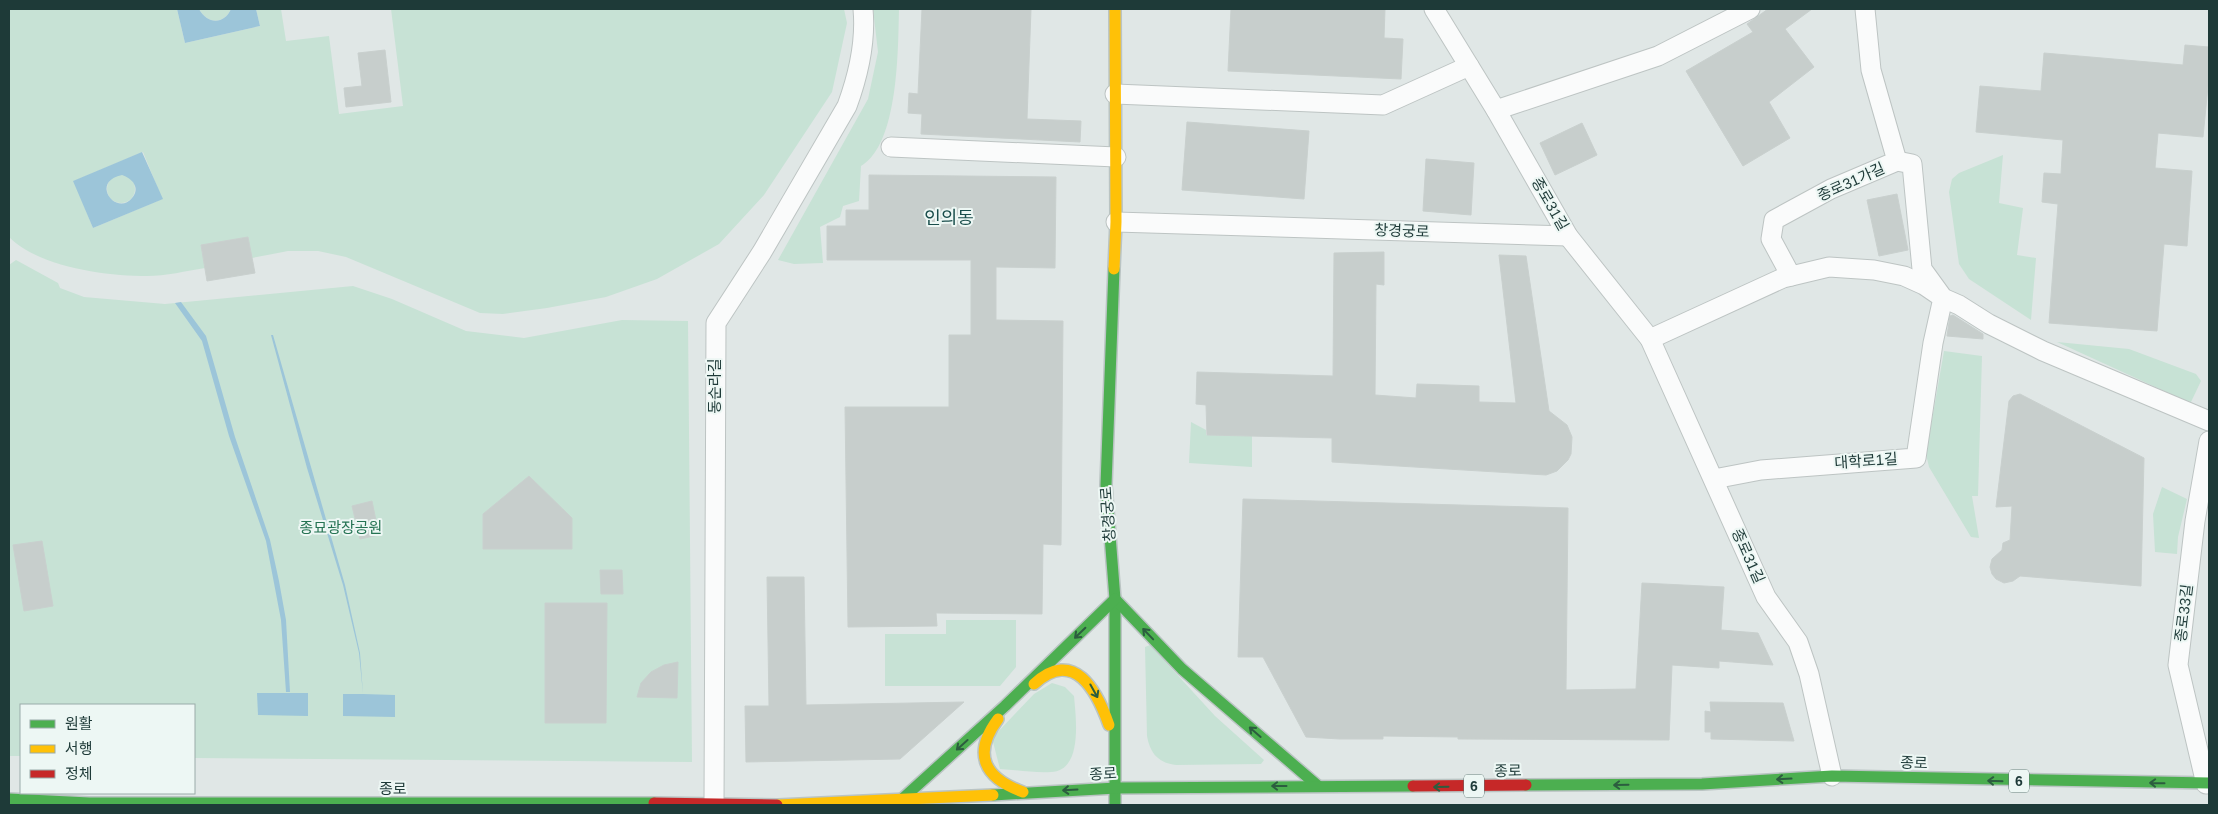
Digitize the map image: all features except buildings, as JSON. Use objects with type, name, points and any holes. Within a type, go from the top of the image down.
[{"type":"main road","name":"창경궁로","points":[[1115,9],[1116,222],[1106,485],[1115,599],[1115,805]]},
{"type":"main road","points":[[900,802],[1006,706],[1115,599],[1182,669],[1318,786]]},
{"type":"main road","points":[[1025,793],[1002,784],[993,777],[986,766],[983,753],[984,741],[994,723],[1039,679],[1061,671],[1074,672],[1088,681],[1103,708],[1114,738]]},
{"type":"main road","name":"종로","points":[[9,799],[89,803],[714,803],[778,805],[900,802],[1116,788],[1702,784],[1832,776],[2208,783]]},
{"type":"main road","points":[[1116,788],[1123,805]]},
{"type":"street","name":"동순라길","points":[[714,803],[716,323],[762,252],[846,106],[853,90],[864,36],[863,9]]},
{"type":"street","name":"종로31길","points":[[1434,9],[1496,110],[1568,236],[1650,339],[1766,596],[1798,642],[1808,674],[1832,776]]},
{"type":"street","points":[[1496,110],[1658,56],[1750,9]]},
{"type":"street","name":"종로31가길","points":[[1791,276],[1771,239],[1774,220],[1831,189],[1897,161],[1871,70],[1865,9]]},
{"type":"street","points":[[1116,94],[1383,105],[1469,66]]},
{"type":"street","points":[[891,147],[1116,157]]},
{"type":"street","points":[[1897,161],[1912,164],[1922,269],[1943,298]]},
{"type":"street","name":"창경궁로","points":[[1116,222],[1568,236]]},
{"type":"street","points":[[1650,339],[1791,276],[1829,267],[1874,270],[1904,276],[1924,285],[1989,324],[2043,352],[2209,421]]},
{"type":"street","name":"대학로1길","points":[[1714,478],[1760,470],[1916,458],[1933,343],[1943,298]]},
{"type":"street","name":"종로33길","points":[[2208,783],[2178,665],[2195,521],[2209,441]]},
{"type":"green space","points":[[9,9],[177,9],[185,43],[260,26],[256,9],[281,9],[286,41],[329,36],[339,114],[403,106],[391,9],[844,9],[847,23],[832,92],[764,195],[719,244],[657,279],[606,297],[503,314],[480,313],[346,257],[318,251],[288,251],[252,258],[248,237],[201,245],[205,268],[169,274],[130,276],[93,272],[55,263],[37,256],[9,237]],"holes":[[[143,152],[162,199],[93,228],[74,181]]]},
{"type":"green space","points":[[199,9],[231,9],[224,18],[215,21],[206,18]]},
{"type":"green space","points":[[873,9],[899,9],[897,70],[894,94],[883,138],[874,155],[861,166],[859,201],[843,206],[840,217],[820,227],[823,263],[794,264],[778,260],[868,99],[878,52]]},
{"type":"green space","points":[[2003,155],[1999,203],[2023,208],[2017,255],[2036,258],[2031,320],[1969,279],[1959,264],[1949,192],[1952,179],[1959,173]]},
{"type":"green space","points":[[121,175],[131,179],[135,189],[131,199],[121,203],[111,199],[107,189],[111,179]]},
{"type":"green space","name":"종묘광장공원","points":[[16,260],[58,283],[60,288],[84,297],[165,304],[353,286],[392,299],[466,331],[524,338],[622,320],[688,321],[692,762],[195,758],[195,704],[20,704],[20,756],[9,756],[9,265]]},
{"type":"green space","points":[[2057,342],[2129,349],[2196,374],[2201,381],[2191,402],[2186,401]]},
{"type":"green space","points":[[1944,351],[1982,356],[1978,496],[1972,496],[1979,538],[1971,537],[1929,467],[1926,454]]},
{"type":"green space","points":[[1191,422],[1206,430],[1206,435],[1252,436],[1252,467],[1189,463]]},
{"type":"green space","points":[[2162,487],[2187,499],[2178,537],[2177,554],[2155,552],[2153,514]]},
{"type":"green space","points":[[946,620],[1016,620],[1016,667],[1000,686],[885,686],[885,634],[946,634]]},
{"type":"green space","points":[[1150,645],[1215,716],[1264,760],[1261,764],[1176,765],[1164,762],[1156,756],[1150,747],[1147,736],[1145,647]]},
{"type":"green space","points":[[1052,683],[1065,687],[1074,696],[1076,717],[1075,742],[1073,753],[1068,763],[1061,769],[1051,772],[1000,769],[992,738],[1034,694]]},
{"type":"water","points":[[177,9],[199,9],[206,18],[215,21],[224,18],[231,9],[256,9],[260,26],[185,43]]},
{"type":"water","points":[[142,152],[163,199],[93,228],[73,181]],"holes":[[[122,175],[132,181],[136,191],[126,203],[119,203],[109,196],[108,184],[112,179]]]},
{"type":"water","points":[[181,302],[206,336],[235,437],[270,540],[286,620],[290,692],[286,692],[281,620],[266,541],[229,436],[202,341],[175,303]]},
{"type":"water","points":[[271,335],[273,335],[345,585],[360,653],[363,694],[359,653],[343,585],[307,468]]},
{"type":"water","points":[[257,693],[308,693],[308,716],[258,715]]},
{"type":"water","points":[[343,694],[395,695],[395,717],[343,716]]},
{"type":"traffic: fast","points":[[1114,269],[1106,485],[1115,599],[1115,805]]},
{"type":"traffic: fast","points":[[1115,599],[1182,669],[1318,786]]},
{"type":"traffic: fast","points":[[900,801],[1005,706],[1115,599]]},
{"type":"traffic: fast","points":[[1526,785],[1702,784],[1832,776],[2209,783]]},
{"type":"traffic: fast","points":[[993,795],[1116,788],[1413,786]]},
{"type":"traffic: fast","points":[[9,799],[89,803],[654,803]]},
{"type":"traffic: slow","points":[[1114,269],[1116,222],[1115,9]]},
{"type":"traffic: slow","points":[[1034,684],[1048,674],[1061,670],[1072,672],[1091,687],[1109,725]]},
{"type":"traffic: slow","points":[[998,719],[985,743],[984,754],[986,763],[999,780],[1023,792]]},
{"type":"traffic: slow","points":[[778,805],[993,795]]},
{"type":"traffic: jam","points":[[1413,786],[1526,785]]},
{"type":"traffic: jam","points":[[654,803],[777,805]]},
{"type":"district","name":"인의동","points":[[949,218]]}]
